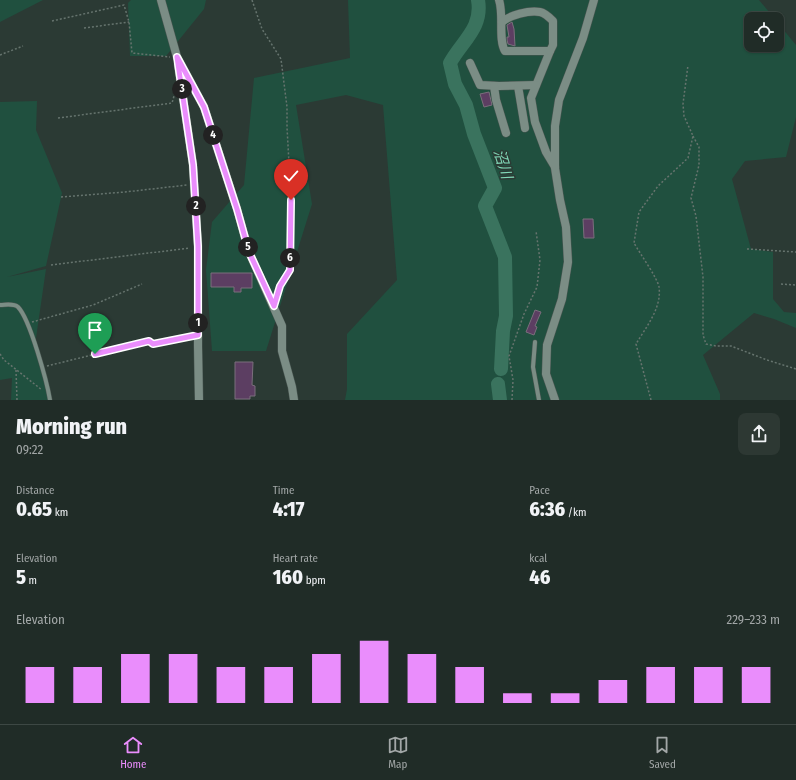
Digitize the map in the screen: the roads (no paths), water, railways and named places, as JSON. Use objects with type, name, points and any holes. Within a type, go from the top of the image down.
[{"type":"street","points":[[160,0],[177,57],[193,165],[198,246],[199,400]]},
{"type":"street","points":[[499,0],[502,22],[502,41],[505,51],[550,51]]},
{"type":"street","points":[[554,400],[546,374],[547,345],[562,299],[566,283],[568,262],[566,227],[555,168],[555,126],[559,100],[583,38],[594,0]]},
{"type":"street","points":[[502,22],[507,18],[532,11],[546,14],[553,20],[553,44],[531,98],[535,122],[546,152],[555,168]]},
{"type":"street","points":[[177,57],[204,107],[237,209],[249,252],[282,326],[282,351],[294,400]]},
{"type":"street","points":[[470,62],[480,84],[494,86],[536,85]]},
{"type":"street","points":[[494,86],[496,100],[506,133]]},
{"type":"street","points":[[518,86],[525,128]]},
{"type":"lane","points":[[0,305],[12,304],[17,307],[28,324],[49,398]]},
{"type":"lane","points":[[535,342],[533,367],[540,400]]},
{"type":"waterway","name":"沼川","points":[[478,0],[479,10],[475,26],[450,63],[455,84],[466,105],[474,134],[495,188],[485,206],[505,257],[506,316],[503,331],[501,369]]},
{"type":"waterway","name":"沼川","points":[[498,384],[500,400]]}]
